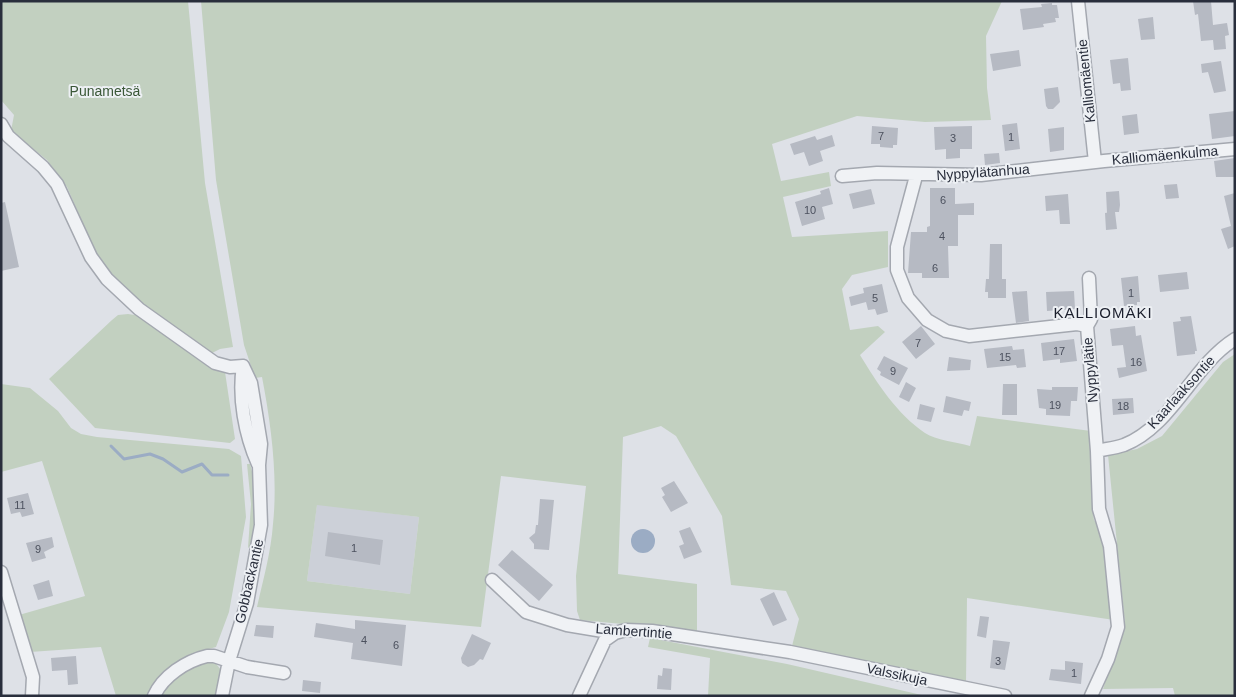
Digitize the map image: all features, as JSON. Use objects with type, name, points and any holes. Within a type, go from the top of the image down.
[{"type":"street","name":"Kalliomäentie","points":[[1078,1],[1095,162]]},
{"type":"street","name":"Gobbackantie","points":[[1,124],[8,136],[43,167],[57,184],[91,257],[107,279],[139,309],[215,363],[230,367],[243,366],[251,383],[261,444],[259,465],[262,508],[259,540],[247,603],[229,661],[222,696]]},
{"type":"street","name":"Kalliomäenkulma","points":[[1095,162],[1235,149]]},
{"type":"street","name":"Nyppylätanhua","points":[[842,176],[877,173],[916,176],[981,175],[1095,162]]},
{"type":"street","name":"Nyppylätie","points":[[916,176],[899,237],[897,270],[908,298],[927,320],[946,331],[969,336],[1078,324],[1086,326],[1097,451],[1099,510],[1110,546],[1118,627],[1108,659],[1091,696]]},
{"type":"street","points":[[1086,326],[1091,319],[1089,278]]},
{"type":"street","name":"Kaarlaaksontie","points":[[1097,451],[1122,446],[1149,429],[1177,400],[1207,362],[1235,339]]},
{"type":"street","points":[[1,572],[33,678],[34,691],[32,696]]},
{"type":"street","name":"Lambertintie","points":[[492,580],[526,612],[567,625],[615,633],[626,630],[652,631],[790,652]]},
{"type":"street","points":[[579,696],[605,640],[615,633]]},
{"type":"street","name":"Valssikuja","points":[[790,652],[1005,696]]},
{"type":"street","points":[[154,696],[162,681],[168,676],[202,657],[214,656],[247,667],[284,673]]},
{"type":"shaded area","points":[[317,504],[419,517],[410,594],[307,581]]},
{"type":"green space","name":"Punametsä","points":[[1,1],[188,1],[205,183],[233,347],[220,349],[210,354],[145,310],[112,274],[95,251],[67,187],[47,160],[11,131],[14,115],[1,100]]},
{"type":"green space","points":[[201,1],[1002,1],[986,36],[987,88],[991,120],[925,122],[857,116],[772,144],[781,181],[829,172],[831,186],[783,197],[792,237],[888,231],[888,267],[852,275],[842,289],[850,330],[878,326],[885,332],[860,355],[888,397],[905,417],[925,433],[970,446],[977,416],[1091,431],[1093,513],[1094,520],[1101,529],[1114,620],[967,598],[966,683],[792,646],[799,619],[786,591],[731,585],[722,516],[676,436],[661,426],[623,437],[618,574],[697,584],[697,631],[580,620],[577,611],[576,576],[586,486],[501,476],[481,627],[257,607],[267,566],[272,534],[275,487],[273,450],[262,377],[255,378],[244,345],[216,180]],"holes":[[[317,505],[419,517],[410,594],[307,581]]]},
{"type":"green space","points":[[118,315],[141,316],[225,372],[235,439],[230,443],[95,428],[49,379]]},
{"type":"green space","points":[[1235,354],[1235,696],[1175,696],[1173,688],[1103,689],[1125,623],[1108,455],[1137,449],[1162,436],[1223,362]]},
{"type":"green space","points":[[1,384],[30,388],[58,411],[71,428],[81,434],[229,449],[241,456],[246,517],[229,612],[216,647],[205,650],[161,675],[148,696],[116,696],[101,647],[30,652],[19,615],[85,596],[42,461],[1,472]]},
{"type":"green space","points":[[247,464],[250,464],[253,474],[256,504],[253,544],[248,548],[251,504]]},
{"type":"green space","points":[[650,638],[787,664],[926,696],[708,696],[710,658],[648,647]]},
{"type":"green space","points":[[208,660],[214,661],[221,670],[216,696],[158,696],[176,675]]},
{"type":"water","points":[[643,529],[651,533],[655,541],[651,549],[643,553],[635,549],[631,541],[635,533]]},
{"type":"building","points":[[1193,1],[1211,1],[1213,25],[1227,23],[1229,35],[1225,36],[1226,49],[1214,50],[1213,40],[1201,41],[1198,14],[1195,15]]},
{"type":"building","points":[[1052,3],[1052,5],[1057,5],[1059,18],[1055,18],[1056,22],[1043,24],[1044,27],[1023,30],[1020,9],[1042,7],[1041,4]]},
{"type":"building","points":[[1153,17],[1155,39],[1141,40],[1138,19]]},
{"type":"building","points":[[1019,50],[1021,66],[993,71],[990,54]]},
{"type":"building","points":[[1128,58],[1131,90],[1121,91],[1120,83],[1113,84],[1110,60]]},
{"type":"building","points":[[1221,61],[1226,91],[1214,93],[1208,72],[1202,73],[1201,64]]},
{"type":"building","points":[[1058,87],[1060,102],[1053,109],[1048,109],[1044,89]]},
{"type":"building","points":[[1235,111],[1235,136],[1212,139],[1209,114]]},
{"type":"building","points":[[1137,114],[1139,133],[1124,135],[1122,116]]},
{"type":"building","points":[[1017,123],[1020,149],[1005,151],[1002,125]]},
{"type":"building","points":[[872,126],[898,128],[897,145],[893,145],[893,148],[880,147],[880,144],[871,144]]},
{"type":"building","points":[[972,126],[972,149],[960,149],[960,158],[946,159],[946,149],[935,150],[934,127]]},
{"type":"building","points":[[1064,127],[1064,150],[1050,152],[1048,129]]},
{"type":"building","points":[[832,135],[835,146],[820,151],[823,161],[809,166],[804,152],[794,155],[790,144],[815,136],[817,140]]},
{"type":"building","points":[[999,153],[1000,163],[985,165],[984,154]]},
{"type":"building","points":[[1235,158],[1235,177],[1216,177],[1214,161]]},
{"type":"building","points":[[1177,184],[1179,198],[1166,199],[1164,185]]},
{"type":"building","points":[[829,188],[833,204],[822,207],[825,219],[802,226],[795,202],[821,194],[820,191]]},
{"type":"building","points":[[930,188],[955,188],[955,204],[974,203],[974,215],[958,215],[958,246],[948,246],[949,278],[922,278],[922,273],[908,273],[911,232],[927,232],[927,227],[930,226]]},
{"type":"building","points":[[871,189],[875,204],[853,209],[849,194]]},
{"type":"building","points":[[1119,191],[1119,212],[1115,212],[1117,229],[1106,230],[1105,213],[1107,213],[1106,192]]},
{"type":"building","points":[[1235,193],[1235,246],[1228,249],[1221,229],[1231,226],[1224,196]]},
{"type":"building","points":[[1068,194],[1070,224],[1060,224],[1059,210],[1046,211],[1045,196]]},
{"type":"building","points":[[5,202],[19,267],[1,271],[1,203]]},
{"type":"building","points":[[990,244],[1002,244],[1002,279],[1006,279],[1006,298],[988,298],[988,292],[985,292],[986,279],[989,279]]},
{"type":"building","points":[[1187,272],[1189,289],[1160,292],[1158,275]]},
{"type":"building","points":[[1138,276],[1140,302],[1137,302],[1137,305],[1124,306],[1121,278]]},
{"type":"building","points":[[882,284],[888,312],[877,315],[875,309],[868,310],[866,302],[851,306],[849,297],[864,293],[863,288]]},
{"type":"building","points":[[1027,291],[1029,321],[1016,323],[1012,292]]},
{"type":"building","points":[[1074,291],[1075,309],[1047,311],[1046,292]]},
{"type":"building","points":[[1191,316],[1197,351],[1195,351],[1195,354],[1177,356],[1173,322],[1181,321],[1180,317]]},
{"type":"building","points":[[921,326],[935,344],[916,359],[902,342]]},
{"type":"building","points":[[1135,326],[1136,336],[1141,335],[1147,371],[1119,378],[1117,368],[1126,367],[1123,345],[1112,346],[1110,329]]},
{"type":"building","points":[[1074,339],[1077,361],[1060,363],[1060,359],[1043,361],[1041,343]]},
{"type":"building","points":[[1012,346],[1013,350],[1024,349],[1026,367],[1017,368],[1016,365],[987,368],[984,349]]},
{"type":"building","points":[[884,356],[908,368],[899,385],[880,375],[881,372],[877,369]]},
{"type":"building","points":[[949,357],[971,360],[970,370],[947,371]]},
{"type":"building","points":[[906,382],[916,388],[909,402],[899,397]]},
{"type":"building","points":[[1003,384],[1017,384],[1017,415],[1002,415]]},
{"type":"building","points":[[1052,387],[1078,387],[1077,401],[1071,401],[1070,416],[1046,415],[1046,409],[1039,408],[1037,389],[1052,390]]},
{"type":"building","points":[[946,396],[971,402],[969,411],[964,410],[962,416],[943,412]]},
{"type":"building","points":[[1133,398],[1134,413],[1113,415],[1112,399]]},
{"type":"building","points":[[920,404],[935,408],[931,422],[917,419]]},
{"type":"building","points":[[674,481],[688,503],[671,512],[662,497],[665,495],[661,488]]},
{"type":"building","points":[[28,493],[34,514],[22,517],[20,512],[11,514],[7,498]]},
{"type":"building","points":[[540,499],[554,500],[549,550],[534,549],[534,544],[529,538],[535,533],[536,525],[538,525]]},
{"type":"building","points":[[690,527],[702,552],[684,559],[679,546],[684,544],[679,531]]},
{"type":"building","points":[[328,532],[383,540],[380,565],[325,556]]},
{"type":"building","points":[[52,537],[54,547],[44,552],[46,558],[32,562],[26,543]]},
{"type":"building","points":[[512,550],[553,585],[539,601],[498,565]]},
{"type":"building","points":[[49,580],[53,596],[38,600],[33,585]]},
{"type":"building","points":[[774,592],[787,620],[773,626],[760,599]]},
{"type":"building","points":[[980,616],[989,617],[986,638],[977,636]]},
{"type":"building","points":[[355,620],[406,625],[402,666],[351,659],[353,643],[314,637],[316,623],[355,629]]},
{"type":"building","points":[[256,625],[274,626],[273,638],[254,636]]},
{"type":"building","points":[[472,634],[491,643],[483,660],[480,659],[474,665],[468,667],[462,663],[461,658]]},
{"type":"building","points":[[993,640],[1010,642],[1005,670],[990,668]]},
{"type":"building","points":[[76,656],[78,684],[68,685],[67,670],[52,671],[51,658]]},
{"type":"building","points":[[1065,661],[1083,663],[1081,684],[1049,680],[1051,669],[1065,670]]},
{"type":"building","points":[[663,668],[672,669],[671,690],[657,689],[658,675],[662,676]]},
{"type":"building","points":[[303,680],[321,682],[320,693],[302,691]]},
{"type":"waterway","points":[[111,446],[124,459],[150,454],[163,459],[182,472],[202,464],[212,475],[228,475]]},
{"type":"district","name":"KALLIOMÄKI","points":[[1103,312]]}]
